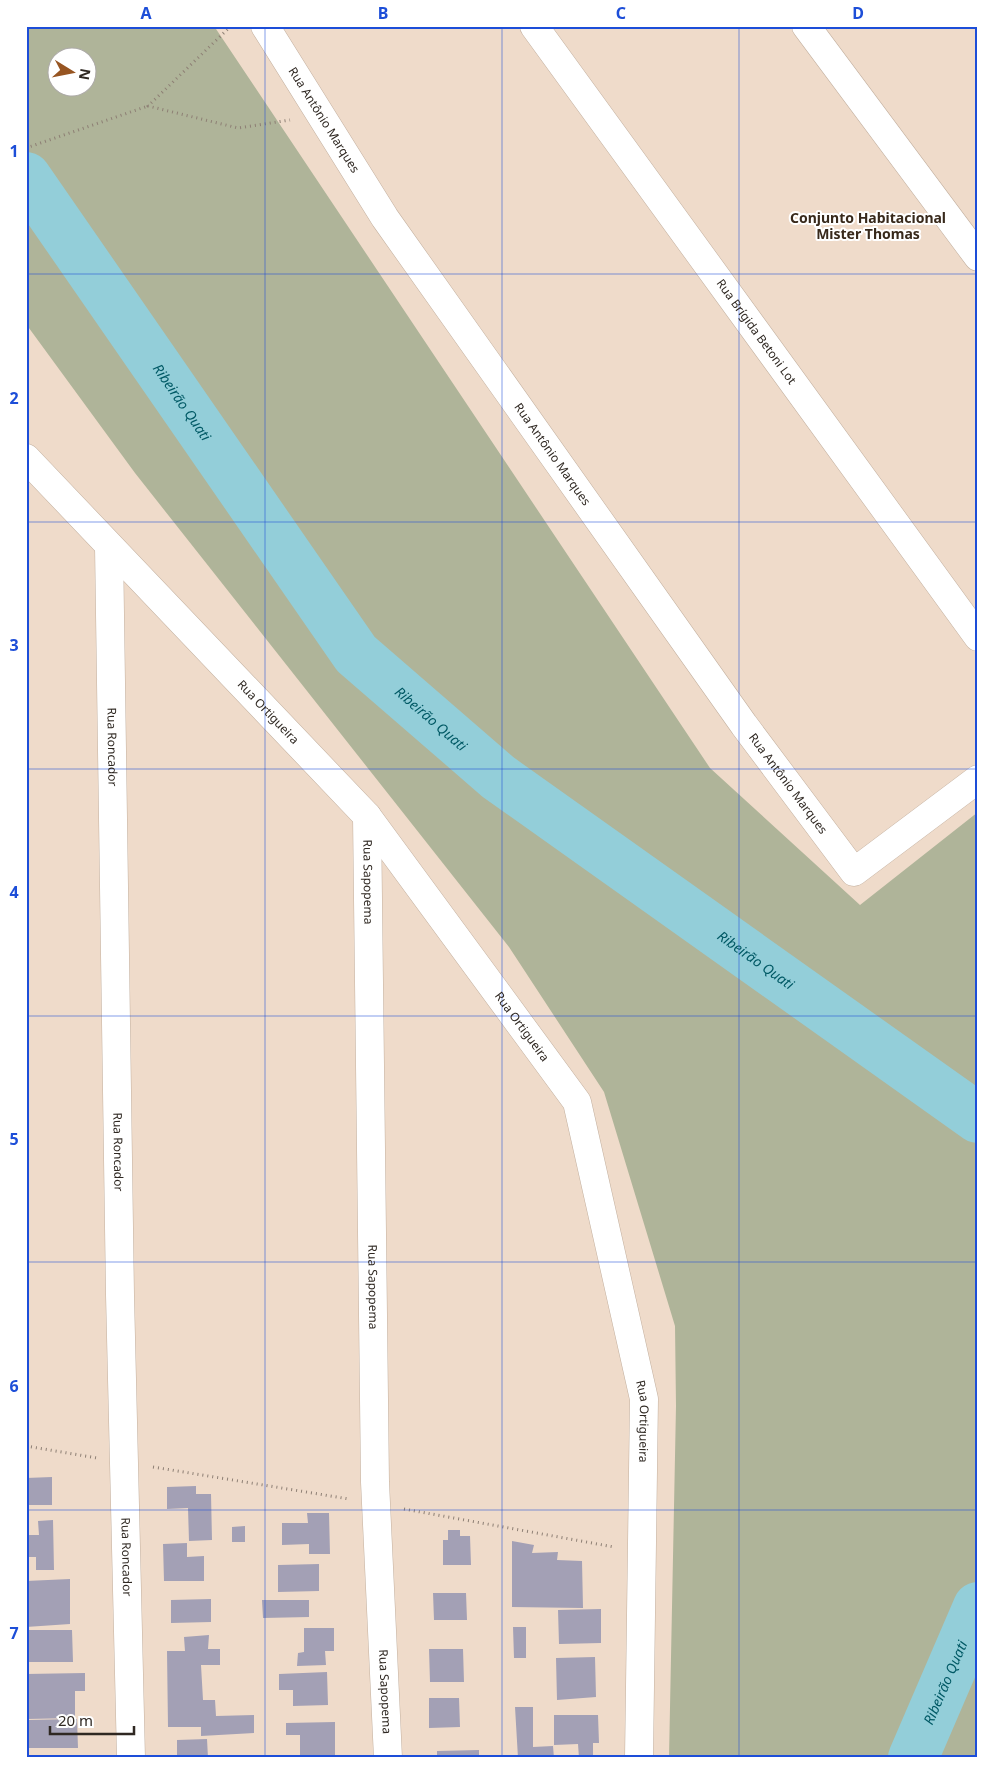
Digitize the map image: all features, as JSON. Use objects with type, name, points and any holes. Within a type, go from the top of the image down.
[{"type":"street","name":"Rua Antônio Marques","points":[[265,26],[391,226],[738,717],[854,872],[978,779]]},
{"type":"street","name":"Rua Brígida Betoni Lot","points":[[534,26],[978,637]]},
{"type":"street","points":[[806,26],[978,257]]},
{"type":"street","name":"Rua Ortigueira","points":[[26,458],[367,816],[577,1102],[644,1399],[639,1758]]},
{"type":"street","name":"Rua Roncador","points":[[109,546],[130,1758]]},
{"type":"street","name":"Rua Sapopema","points":[[367,816],[376,1504],[388,1758]]},
{"type":"path","points":[[26,148],[148,106],[231,26]]},
{"type":"path","points":[[148,106],[238,128],[321,115]]},
{"type":"path","points":[[26,1446],[376,1504],[642,1552]]},
{"type":"green space","points":[[26,26],[214,26],[710,768],[860,905],[978,812],[978,1758],[669,1758],[676,1406],[675,1326],[604,1092],[509,947],[135,473],[26,324]]},
{"type":"building","points":[[52,1477],[52,1505],[26,1505],[26,1478]]},
{"type":"building","points":[[196,1486],[196,1494],[211,1494],[212,1540],[189,1541],[188,1508],[167,1509],[167,1487]]},
{"type":"building","points":[[307,1513],[329,1513],[330,1554],[309,1554],[309,1544],[282,1545],[282,1523],[308,1523]]},
{"type":"building","points":[[53,1520],[54,1570],[36,1570],[36,1557],[26,1557],[26,1535],[39,1535],[38,1521]]},
{"type":"building","points":[[245,1526],[245,1542],[232,1542],[232,1527]]},
{"type":"building","points":[[448,1530],[460,1530],[460,1536],[470,1536],[471,1565],[443,1565],[443,1540],[448,1540]]},
{"type":"building","points":[[512,1541],[534,1545],[532,1553],[558,1552],[557,1560],[582,1561],[583,1608],[512,1607]]},
{"type":"building","points":[[187,1543],[187,1557],[204,1556],[204,1581],[164,1581],[163,1544]]},
{"type":"building","points":[[319,1564],[319,1591],[278,1592],[278,1565]]},
{"type":"building","points":[[70,1579],[70,1624],[26,1627],[26,1581]]},
{"type":"building","points":[[433,1593],[466,1593],[467,1620],[434,1620]]},
{"type":"building","points":[[211,1599],[211,1622],[171,1623],[171,1600]]},
{"type":"building","points":[[262,1600],[309,1600],[309,1617],[263,1618]]},
{"type":"building","points":[[601,1609],[601,1643],[559,1644],[558,1610]]},
{"type":"building","points":[[513,1627],[526,1627],[526,1658],[514,1658]]},
{"type":"building","points":[[304,1628],[334,1628],[334,1651],[325,1651],[326,1665],[297,1666],[298,1653],[304,1652]]},
{"type":"building","points":[[26,1630],[72,1630],[73,1662],[26,1662]]},
{"type":"building","points":[[209,1635],[208,1649],[220,1649],[220,1665],[201,1665],[203,1700],[215,1700],[216,1716],[254,1715],[254,1733],[201,1736],[201,1727],[168,1727],[167,1651],[185,1651],[184,1637]]},
{"type":"building","points":[[429,1649],[463,1649],[464,1682],[430,1682]]},
{"type":"building","points":[[595,1657],[596,1697],[557,1700],[556,1658]]},
{"type":"building","points":[[327,1672],[328,1705],[293,1706],[293,1690],[279,1690],[279,1674]]},
{"type":"building","points":[[85,1673],[85,1691],[75,1691],[75,1718],[27,1719],[26,1674]]},
{"type":"building","points":[[429,1698],[459,1698],[460,1727],[429,1728]]},
{"type":"building","points":[[515,1707],[533,1707],[533,1747],[553,1746],[554,1758],[518,1758]]},
{"type":"building","points":[[554,1715],[598,1715],[599,1743],[593,1743],[593,1758],[579,1758],[578,1744],[554,1745]]},
{"type":"building","points":[[77,1719],[78,1748],[26,1748],[26,1720]]},
{"type":"building","points":[[335,1722],[335,1758],[300,1758],[300,1735],[286,1735],[286,1723]]},
{"type":"building","points":[[207,1739],[208,1758],[177,1758],[177,1740]]},
{"type":"building","points":[[479,1750],[479,1758],[437,1758],[437,1751]]},
{"type":"waterway","name":"Ribeirão Quati","points":[[26,177],[356,654],[498,777],[978,1118]]},
{"type":"waterway","name":"Ribeirão Quati","points":[[913,1758],[978,1607]]},
{"type":"district","name":"Conjunto Habitacional Mister Thomas","points":[[868,226]]}]
